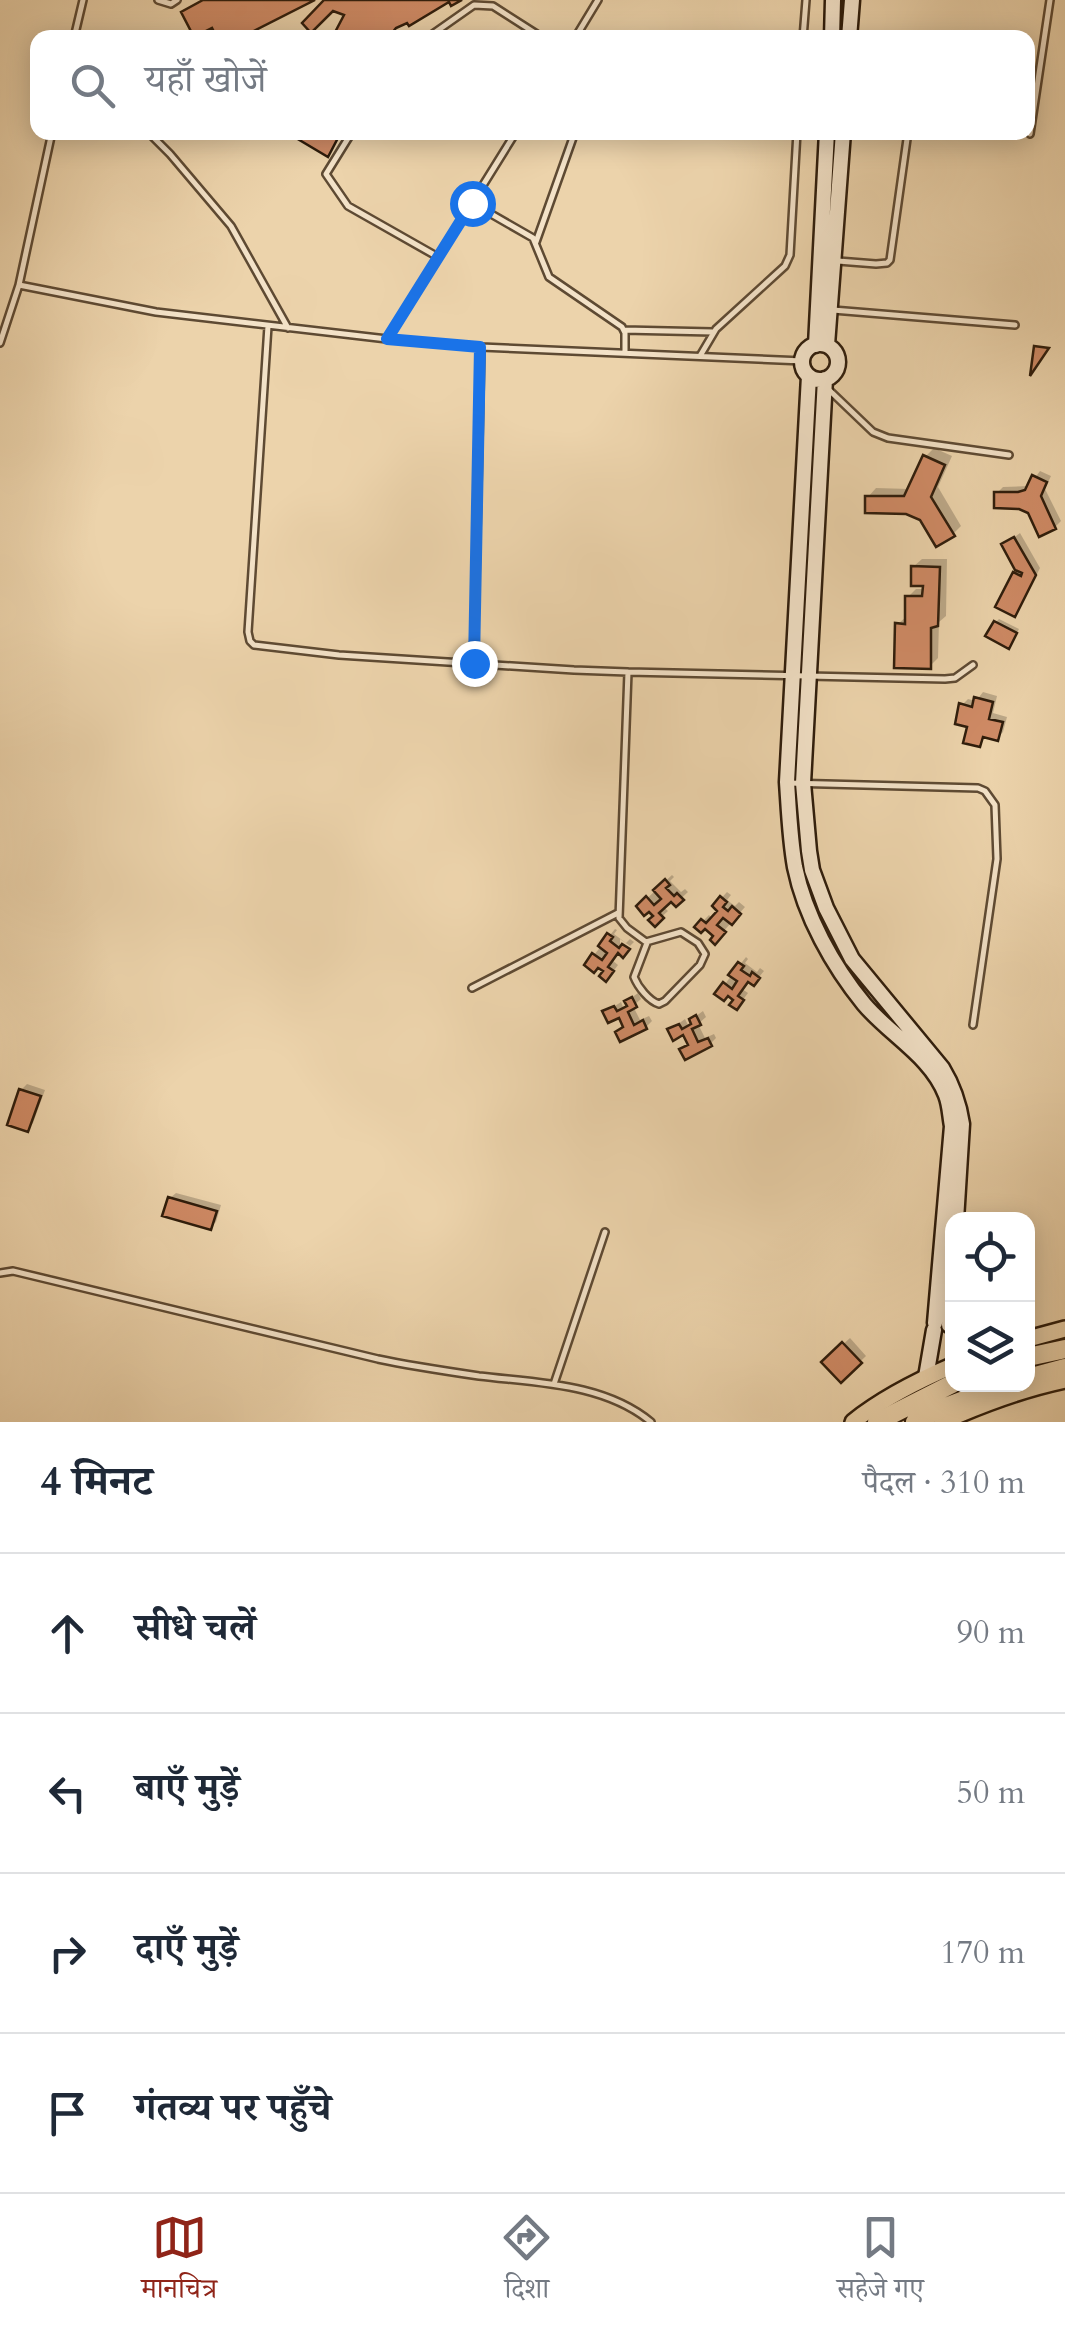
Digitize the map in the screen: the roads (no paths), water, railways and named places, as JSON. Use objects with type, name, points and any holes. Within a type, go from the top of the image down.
[{"type":"highway","points":[[1035,1355],[1065,1349]]},
{"type":"highway","points":[[1035,1376],[1065,1368]]},
{"type":"highway","points":[[877,1422],[945,1388]]},
{"type":"highway","points":[[915,1422],[985,1392]]},
{"type":"main road","points":[[832,30],[834,0]]},
{"type":"main road","points":[[850,30],[852,0]]},
{"type":"main road","points":[[822,345],[827,140]]},
{"type":"main road","points":[[822,345],[830,310],[841,140]]},
{"type":"main road","points":[[800,674],[818,536],[825,383],[838,363],[836,352],[822,345],[807,351],[800,674],[790,837],[814,923],[838,966],[862,1000],[935,1068],[946,1095],[952,1126],[952,1188],[944,1330]]},
{"type":"main road","points":[[806,368],[814,379],[825,383]]},
{"type":"main road","points":[[952,1188],[955,1212]]},
{"type":"main road","points":[[926,1377],[944,1330],[947,1302]]},
{"type":"main road","points":[[1035,1337],[1065,1329]]},
{"type":"main road","points":[[853,1422],[871,1408],[945,1369]]},
{"type":"main road","points":[[942,1422],[1034,1387],[1065,1380]]},
{"type":"lane","points":[[76,30],[83,0]]},
{"type":"lane","points":[[158,0],[171,4],[177,0]]},
{"type":"lane","points":[[580,30],[598,0]]},
{"type":"lane","points":[[804,30],[806,0]]},
{"type":"lane","points":[[1035,100],[1050,0]]},
{"type":"lane","points":[[438,30],[474,5],[492,6],[530,30]]},
{"type":"lane","points":[[0,342],[19,284],[50,140]]},
{"type":"lane","points":[[156,140],[230,226],[288,328]]},
{"type":"lane","points":[[347,140],[326,174],[348,206],[438,257]]},
{"type":"lane","points":[[387,339],[511,140]]},
{"type":"lane","points":[[536,242],[573,140]]},
{"type":"lane","points":[[700,356],[713,332],[785,266],[790,255],[797,140]]},
{"type":"lane","points":[[833,260],[876,264],[890,260],[907,140]]},
{"type":"lane","points":[[472,203],[527,234],[536,242],[548,277],[624,330],[713,332]]},
{"type":"lane","points":[[19,284],[156,312],[387,339],[700,356],[806,368]]},
{"type":"lane","points":[[830,310],[1015,324]]},
{"type":"lane","points":[[268,326],[248,632],[254,645],[339,655],[628,672],[945,679],[955,678],[973,665]]},
{"type":"lane","points":[[624,330],[625,352]]},
{"type":"lane","points":[[474,663],[480,347]]},
{"type":"lane","points":[[825,383],[873,432],[888,438],[1009,455]]},
{"type":"lane","points":[[628,672],[618,912],[622,922],[647,943]]},
{"type":"lane","points":[[795,783],[978,788],[991,797],[997,817],[997,859],[973,1026]]},
{"type":"lane","points":[[472,988],[618,912]]},
{"type":"lane","points":[[681,932],[701,946],[704,954],[700,965],[659,1004],[634,977],[647,943],[681,932]]},
{"type":"lane","points":[[554,1384],[605,1232]]},
{"type":"lane","points":[[0,1273],[13,1271],[432,1370],[554,1384],[622,1403],[651,1422]]}]
